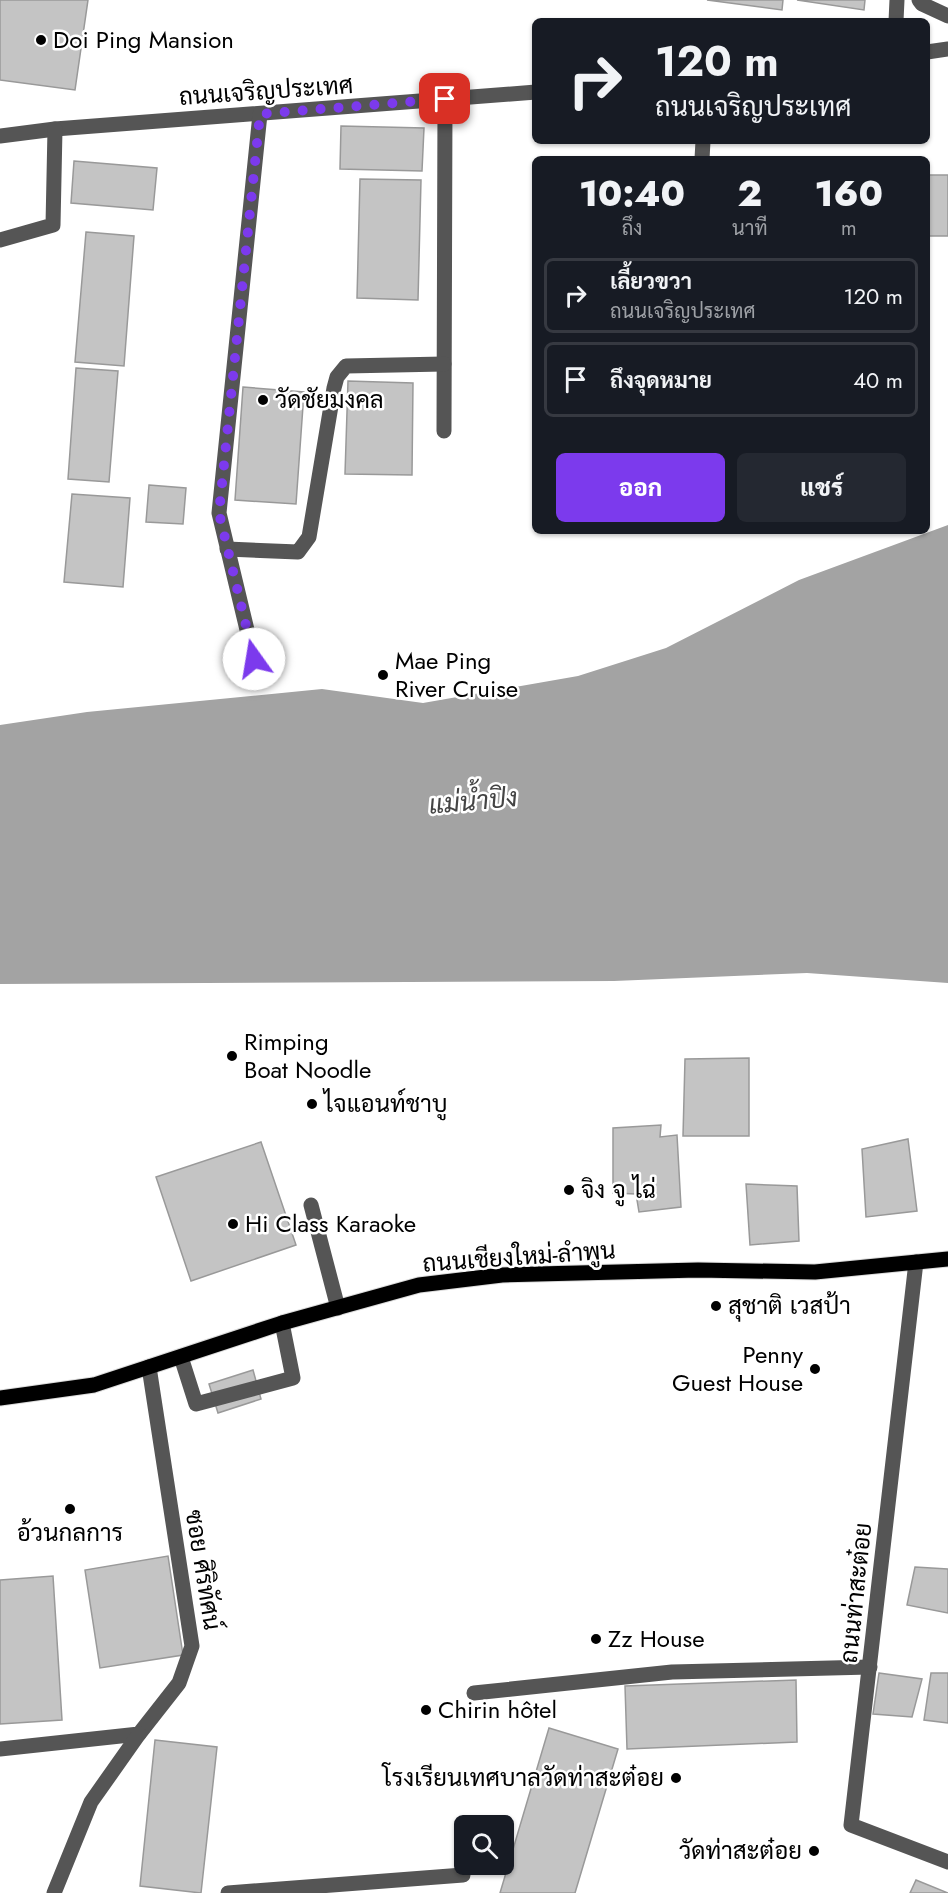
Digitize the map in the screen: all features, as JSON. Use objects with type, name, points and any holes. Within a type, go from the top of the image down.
[{"type":"main road","name":"ถนนเชียงใหม่-ลำพูน","points":[[0,1398],[94,1385],[282,1323],[419,1285],[502,1275],[698,1270],[815,1272],[948,1259]]},
{"type":"street","points":[[896,18],[897,0]]},
{"type":"street","points":[[919,0],[922,4],[948,16]]},
{"type":"street","points":[[930,52],[948,49]]},
{"type":"street","name":"ถนนเจริญประเทศ","points":[[0,136],[56,129],[532,92]]},
{"type":"street","points":[[444,431],[445,99]]},
{"type":"street","points":[[254,659],[219,513],[260,114]]},
{"type":"street","points":[[0,240],[53,225],[56,129]]},
{"type":"street","points":[[227,549],[298,552],[304,546],[309,537],[334,388],[341,371],[346,366],[444,364]]},
{"type":"street","points":[[311,1205],[338,1308]]},
{"type":"street","name":"ถนนท่าสะต๋อย","points":[[915,1262],[851,1825],[948,1862]]},
{"type":"street","points":[[181,1357],[196,1404],[293,1378],[282,1323]]},
{"type":"street","name":"ซอย ศิริทัศน์","points":[[54,1893],[91,1802],[139,1734],[179,1683],[192,1646],[149,1367]]},
{"type":"street","points":[[474,1693],[672,1672],[870,1667]]},
{"type":"street","points":[[0,1749],[139,1734]]},
{"type":"street","points":[[228,1893],[463,1875]]},
{"type":"water","name":"แม่น้ำปิง","points":[[948,525],[948,983],[807,973],[614,981],[0,984],[0,725],[87,712],[322,689],[423,703],[578,676],[666,648],[799,580],[924,534],[930,534],[930,532]]},
{"type":"building","name":"Doi Ping Mansion","points":[[0,0],[88,0],[75,90],[0,80]]},
{"type":"building","points":[[707,0],[783,0],[782,10]]},
{"type":"building","points":[[797,0],[865,0],[864,10]]},
{"type":"building","points":[[341,126],[424,128],[422,171],[340,169]]},
{"type":"building","points":[[74,161],[157,168],[153,210],[71,203]]},
{"type":"building","points":[[930,175],[948,175],[948,236],[930,236]]},
{"type":"building","points":[[360,179],[421,180],[418,300],[357,298]]},
{"type":"building","points":[[86,232],[134,236],[124,366],[75,362]]},
{"type":"building","points":[[76,368],[118,371],[109,482],[68,479]]},
{"type":"building","points":[[348,381],[413,383],[412,475],[345,474]]},
{"type":"building","points":[[243,387],[304,392],[296,504],[235,500]]},
{"type":"building","points":[[149,485],[186,488],[183,524],[146,522]]},
{"type":"building","points":[[72,494],[130,498],[123,587],[64,582]]},
{"type":"building","points":[[749,1058],[749,1136],[683,1136],[685,1059]]},
{"type":"building","points":[[661,1125],[660,1137],[677,1135],[681,1207],[639,1212],[636,1194],[613,1193],[613,1128]]},
{"type":"building","points":[[908,1139],[917,1211],[866,1217],[862,1149]]},
{"type":"building","points":[[261,1142],[296,1245],[191,1281],[156,1177]]},
{"type":"building","points":[[746,1184],[797,1186],[799,1241],[750,1245]]},
{"type":"building","points":[[253,1370],[261,1399],[218,1413],[209,1384]]},
{"type":"building","points":[[168,1556],[183,1655],[100,1668],[85,1570]]},
{"type":"building","points":[[915,1567],[948,1569],[948,1613],[907,1605]]},
{"type":"building","points":[[53,1576],[62,1720],[0,1724],[0,1580]]},
{"type":"building","points":[[879,1673],[922,1679],[912,1717],[873,1714]]},
{"type":"building","points":[[931,1673],[948,1673],[948,1723],[924,1720]]},
{"type":"building","points":[[796,1680],[797,1742],[627,1749],[625,1686]]},
{"type":"building","points":[[549,1728],[618,1749],[575,1893],[500,1893],[505,1875],[514,1875],[514,1846]]},
{"type":"building","points":[[155,1740],[217,1747],[201,1893],[140,1886]]},
{"type":"building","points":[[916,1880],[948,1893],[910,1893]]},
{"type":"place","name":"Doi Ping Mansion","points":[[41,40]]},
{"type":"place","name":"วัดชัยมงคล","points":[[263,400]]},
{"type":"place","name":"Mae Ping River Cruise","points":[[383,675]]},
{"type":"place","name":"Rimping Boat Noodle","points":[[232,1056]]},
{"type":"place","name":"ไจแอนท์ชาบู","points":[[312,1104]]},
{"type":"place","name":"จิง จู ไฉ่","points":[[569,1190]]},
{"type":"place","name":"Hi Class Karaoke","points":[[233,1224]]},
{"type":"place","name":"สุชาติ เวสป้า","points":[[716,1306]]},
{"type":"place","name":"Penny Guest House","points":[[815,1369]]},
{"type":"place","name":"อ้วนกลการ","points":[[70,1509]]},
{"type":"place","name":"Zz House","points":[[596,1639]]},
{"type":"place","name":"Chirin hôtel","points":[[426,1710]]},
{"type":"place","name":"โรงเรียนเทศบาลวัดท่าสะต๋อย","points":[[676,1778]]},
{"type":"place","name":"วัดท่าสะต๋อย","points":[[814,1851]]},
{"type":"route","points":[[254,659],[219,513],[260,114],[445,99]]}]
